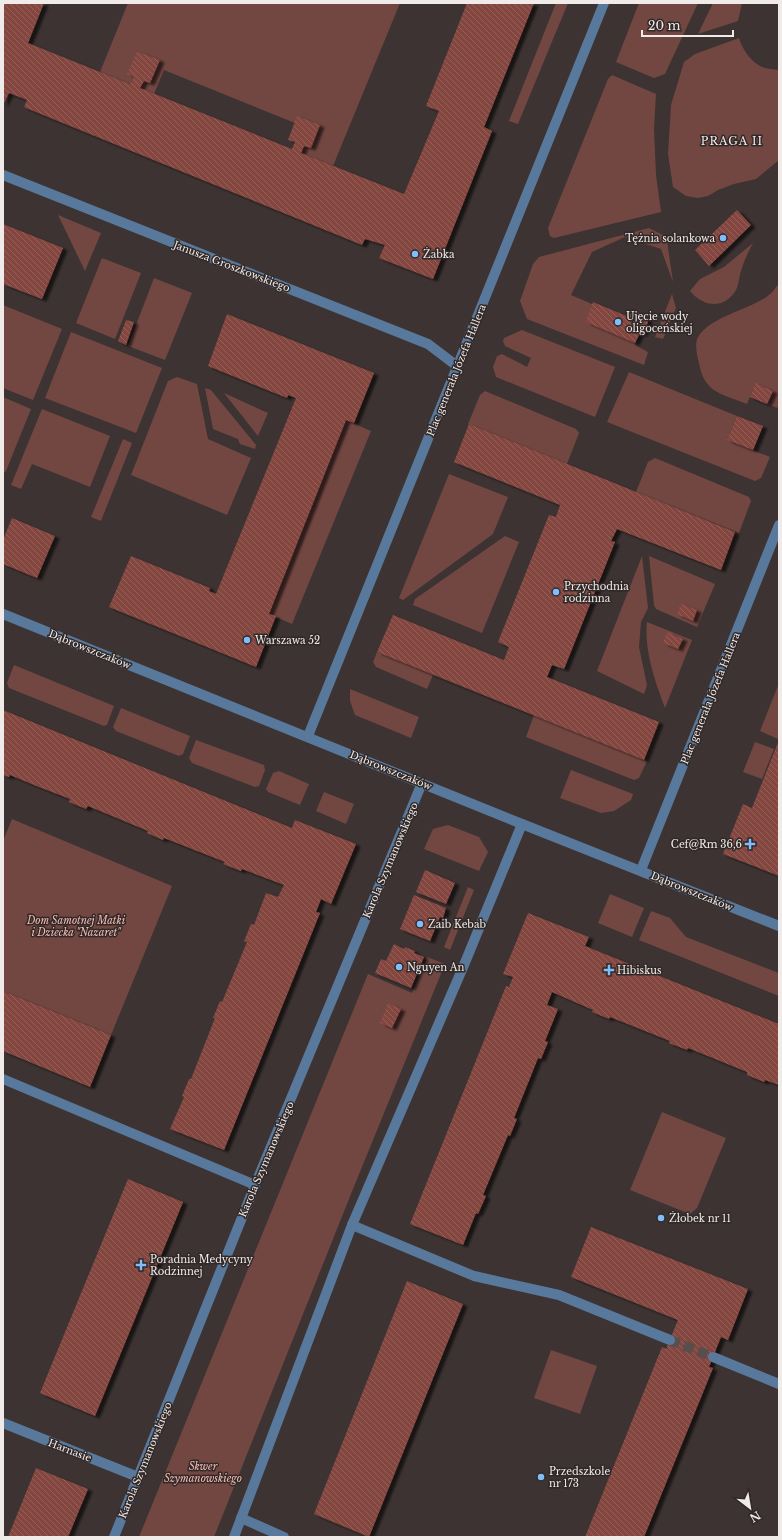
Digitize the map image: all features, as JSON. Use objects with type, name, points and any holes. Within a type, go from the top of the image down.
[{"type":"street","name":"Plac generała Józefa Hallera","points":[[308,736],[604,3]]},
{"type":"street","name":"Janusza Groszkowskiego","points":[[3,175],[428,344],[457,366]]},
{"type":"street","name":"Plac generała Józefa Hallera","points":[[641,870],[779,525]]},
{"type":"street","name":"Dąbrowszczaków","points":[[3,614],[308,736],[522,824],[779,926]]},
{"type":"street","name":"Karola Szymanowskiego","points":[[114,1537],[255,1185],[422,783]]},
{"type":"street","points":[[234,1537],[352,1225],[464,965],[522,824]]},
{"type":"street","points":[[3,1079],[255,1185]]},
{"type":"street","points":[[352,1225],[474,1276],[559,1295],[670,1340]]},
{"type":"street","points":[[713,1357],[779,1384]]},
{"type":"street","name":"Harnasie","points":[[3,1423],[138,1477]]},
{"type":"street","points":[[241,1518],[284,1537]]},
{"type":"green space","points":[[128,3],[400,3],[333,166],[301,153],[304,146],[311,148],[320,125],[295,123],[164,70],[154,94],[140,88],[144,81],[150,83],[160,60],[137,51],[128,74],[134,77],[130,84],[100,72]]},
{"type":"green space","points":[[556,3],[568,3],[518,124],[509,121]]},
{"type":"green space","points":[[639,3],[698,3],[665,74],[654,78],[616,62]]},
{"type":"green space","points":[[713,3],[742,3],[738,21],[698,34]]},
{"type":"green space","points":[[739,38],[747,54],[756,64],[764,68],[779,70],[779,160],[756,179],[734,184],[718,190],[708,196],[698,198],[686,196],[673,187],[668,154],[671,105],[684,62],[695,54]]},
{"type":"green space","points":[[612,75],[656,94],[654,129],[656,175],[661,212],[554,238],[550,236],[548,228],[608,79]]},
{"type":"green space","points":[[58,215],[101,233],[85,271]]},
{"type":"green space","points":[[649,228],[663,235],[667,241],[673,282],[661,249],[625,237],[592,252],[571,295],[592,304],[635,343],[635,345],[648,352],[644,365],[527,319],[520,301],[533,264],[539,257]]},
{"type":"green space","points":[[753,243],[743,264],[736,290],[726,301],[713,304],[707,303],[695,296],[690,291],[700,279],[724,267]]},
{"type":"green space","points":[[102,258],[141,273],[115,339],[76,323]]},
{"type":"green space","points":[[154,278],[192,293],[165,360],[128,346]]},
{"type":"green space","points":[[779,283],[779,404],[777,408],[767,404],[772,391],[755,384],[747,404],[722,395],[710,387],[701,373],[696,351],[697,339],[702,331],[710,325],[719,319],[761,300],[770,294]]},
{"type":"green space","points":[[672,294],[676,308],[663,339],[655,337]]},
{"type":"green space","points":[[3,305],[62,329],[33,400],[3,388]]},
{"type":"green space","points":[[522,330],[615,367],[595,417],[496,377],[493,367],[497,356],[502,354],[527,367],[531,358],[505,346],[503,341],[504,338]]},
{"type":"green space","points":[[71,332],[162,368],[136,433],[45,398]]},
{"type":"green space","points":[[629,372],[737,416],[727,440],[770,457],[761,478],[755,481],[607,422]]},
{"type":"green space","points":[[177,377],[197,384],[208,439],[251,458],[227,515],[131,475],[168,381]]},
{"type":"green space","points":[[205,388],[211,390],[256,445],[255,449],[240,444],[238,439],[213,429]]},
{"type":"green space","points":[[485,391],[576,429],[579,433],[567,464],[468,424],[480,395]]},
{"type":"green space","points":[[224,393],[268,413],[258,436]]},
{"type":"green space","points":[[3,397],[31,409],[6,471],[3,473]]},
{"type":"green space","points":[[42,409],[110,436],[90,487],[32,464],[21,489],[11,485]]},
{"type":"green space","points":[[346,420],[371,431],[292,624],[269,614]]},
{"type":"green space","points":[[123,439],[132,443],[101,521],[91,517]]},
{"type":"green space","points":[[655,458],[749,497],[751,501],[739,533],[636,492],[648,462]]},
{"type":"green space","points":[[449,474],[508,497],[493,534],[403,600],[399,598]]},
{"type":"green space","points":[[505,536],[519,542],[482,633],[413,605],[415,599]]},
{"type":"green space","points":[[642,556],[648,608],[641,622],[639,647],[647,685],[644,694],[597,671]]},
{"type":"green space","points":[[649,556],[715,584],[697,627],[656,609],[654,605]]},
{"type":"green space","points":[[647,622],[692,640],[665,708],[651,666],[647,644]]},
{"type":"green space","points":[[377,652],[433,675],[427,689],[376,667],[373,662]]},
{"type":"green space","points":[[14,665],[114,706],[107,725],[104,726],[9,688],[7,683]]},
{"type":"green space","points":[[779,683],[779,737],[778,739],[760,731]]},
{"type":"green space","points":[[350,689],[419,717],[411,738],[355,715],[350,701]]},
{"type":"green space","points":[[121,708],[190,736],[183,754],[179,756],[116,731],[113,727]]},
{"type":"green space","points":[[534,715],[647,761],[639,778],[634,780],[526,737]]},
{"type":"green space","points":[[196,740],[264,765],[265,770],[259,786],[255,787],[192,763],[189,758]]},
{"type":"green space","points":[[755,742],[774,749],[762,779],[743,772]]},
{"type":"green space","points":[[571,770],[633,794],[631,800],[614,811],[601,813],[560,798]]},
{"type":"green space","points":[[279,771],[309,784],[300,805],[268,792],[266,789],[273,773]]},
{"type":"green space","points":[[324,792],[354,804],[346,824],[316,811]]},
{"type":"green space","name":"Dom Samotnej Matki i Dziecka \"Nazaret\"","points":[[12,819],[172,886],[111,1035],[3,991],[3,841]]},
{"type":"green space","points":[[448,825],[479,837],[488,852],[479,871],[424,849],[433,829]]},
{"type":"green space","points":[[468,887],[474,890],[450,950],[444,947]]},
{"type":"green space","points":[[610,894],[644,908],[632,937],[598,923]]},
{"type":"green space","points":[[651,911],[670,918],[686,937],[779,973],[779,996],[639,940]]},
{"type":"green space","name":"Skwer Szymanowskiego","points":[[427,957],[445,964],[214,1537],[139,1537],[368,974],[412,993]]},
{"type":"green space","points":[[662,1112],[726,1138],[697,1208],[690,1214],[630,1190]]},
{"type":"green space","points":[[551,1350],[597,1366],[580,1414],[534,1398]]},
{"type":"building","points":[[3,3],[44,3],[28,43],[130,84],[134,77],[127,74],[137,51],[160,60],[150,83],[144,81],[140,88],[292,149],[295,142],[288,140],[297,116],[320,125],[311,148],[304,146],[301,153],[404,194],[439,111],[426,106],[467,3],[534,3],[484,127],[492,131],[433,279],[379,258],[385,245],[365,239],[362,245],[24,107],[27,100],[9,93],[3,105]]},
{"type":"building","name":"Tężnia solankowa","points":[[737,210],[751,225],[709,266],[695,250]]},
{"type":"building","points":[[3,224],[63,248],[42,299],[3,284]]},
{"type":"building","name":"Ujęcie wody oligoceńskiej","points":[[593,302],[629,317],[632,310],[646,316],[648,322],[643,334],[640,333],[635,343],[586,322]]},
{"type":"building","points":[[227,314],[374,373],[354,423],[346,420],[269,614],[276,616],[256,667],[109,607],[131,556],[210,588],[209,591],[216,594],[296,398],[288,395],[287,398],[208,366]]},
{"type":"building","points":[[126,320],[134,322],[126,345],[118,341]]},
{"type":"building","points":[[755,383],[773,391],[767,404],[750,397]]},
{"type":"building","points":[[737,416],[763,426],[753,450],[727,440]]},
{"type":"building","name":"Przychodnia rodzinna","points":[[469,424],[735,532],[721,570],[617,529],[611,541],[615,542],[564,669],[552,665],[547,677],[659,722],[644,760],[377,652],[393,615],[504,660],[509,647],[498,642],[549,515],[556,517],[560,505],[454,462]]},
{"type":"building","points":[[12,518],[55,536],[37,578],[3,564],[3,540]]},
{"type":"building","points":[[681,604],[697,610],[693,621],[677,614]]},
{"type":"building","points":[[667,632],[683,639],[678,649],[663,643]]},
{"type":"building","points":[[3,710],[292,828],[295,820],[356,844],[331,904],[321,899],[316,912],[320,913],[224,1150],[170,1129],[184,1097],[182,1096],[189,1079],[191,1079],[215,1018],[213,1018],[220,1001],[222,1002],[247,942],[244,941],[251,924],[254,925],[266,893],[278,897],[284,885],[242,869],[241,871],[223,864],[225,862],[164,838],[163,840],[147,833],[148,831],[88,806],[86,809],[69,802],[70,799],[10,775],[9,777],[3,775]]},
{"type":"building","points":[[779,740],[779,876],[723,854],[743,804],[752,808]]},
{"type":"building","points":[[425,870],[455,883],[446,904],[416,892]]},
{"type":"building","name":"Zaib Kebab","points":[[414,895],[446,908],[443,918],[440,917],[430,941],[400,929]]},
{"type":"building","points":[[528,913],[589,937],[585,946],[779,1024],[779,1085],[765,1080],[764,1082],[747,1075],[747,1072],[688,1048],[687,1050],[669,1043],[670,1041],[610,1017],[609,1019],[592,1012],[593,1010],[552,992],[547,1005],[558,1009],[545,1041],[548,1042],[541,1059],[538,1058],[514,1118],[517,1119],[510,1136],[508,1135],[483,1195],[486,1196],[478,1214],[476,1213],[463,1245],[410,1224],[506,986],[509,987],[513,977],[503,974]]},
{"type":"building","name":"Nguyen An","points":[[394,944],[404,949],[405,947],[415,951],[414,953],[424,957],[411,988],[375,973],[381,959],[386,961]]},
{"type":"building","points":[[3,991],[111,1035],[90,1087],[3,1051]]},
{"type":"building","points":[[388,1003],[401,1009],[392,1028],[380,1023]]},
{"type":"building","points":[[128,1179],[183,1202],[95,1416],[40,1393]]},
{"type":"building","points":[[591,1227],[748,1289],[728,1340],[721,1337],[709,1367],[713,1368],[644,1537],[585,1537],[662,1347],[666,1349],[678,1320],[571,1277]]},
{"type":"building","points":[[407,1281],[463,1304],[369,1537],[314,1514]]},
{"type":"building","points":[[36,1468],[88,1489],[68,1537],[8,1537]]},
{"type":"tunnel","points":[[670,1340],[713,1357]]},
{"type":"place","name":"Tężnia solankowa","points":[[723,238]]},
{"type":"place","name":"Żabka","points":[[415,254]]},
{"type":"place","name":"Ujęcie wody oligoceńskiej","points":[[618,322]]},
{"type":"place","name":"Przychodnia rodzinna","points":[[556,592]]},
{"type":"place","name":"Warszawa 52","points":[[247,640]]},
{"type":"place","name":"Cef@Rm 36,6","points":[[750,844]]},
{"type":"place","name":"Zaib Kebab","points":[[420,924]]},
{"type":"place","name":"Nguyen An","points":[[399,967]]},
{"type":"place","name":"Hibiskus","points":[[609,970]]},
{"type":"place","name":"Żłobek nr 11","points":[[661,1218]]},
{"type":"place","name":"Poradnia Medycyny Rodzinnej","points":[[141,1265]]},
{"type":"place","name":"Przedszkole nr 173","points":[[541,1477]]},
{"type":"district","name":"PRAGA II","points":[[732,141]]}]
